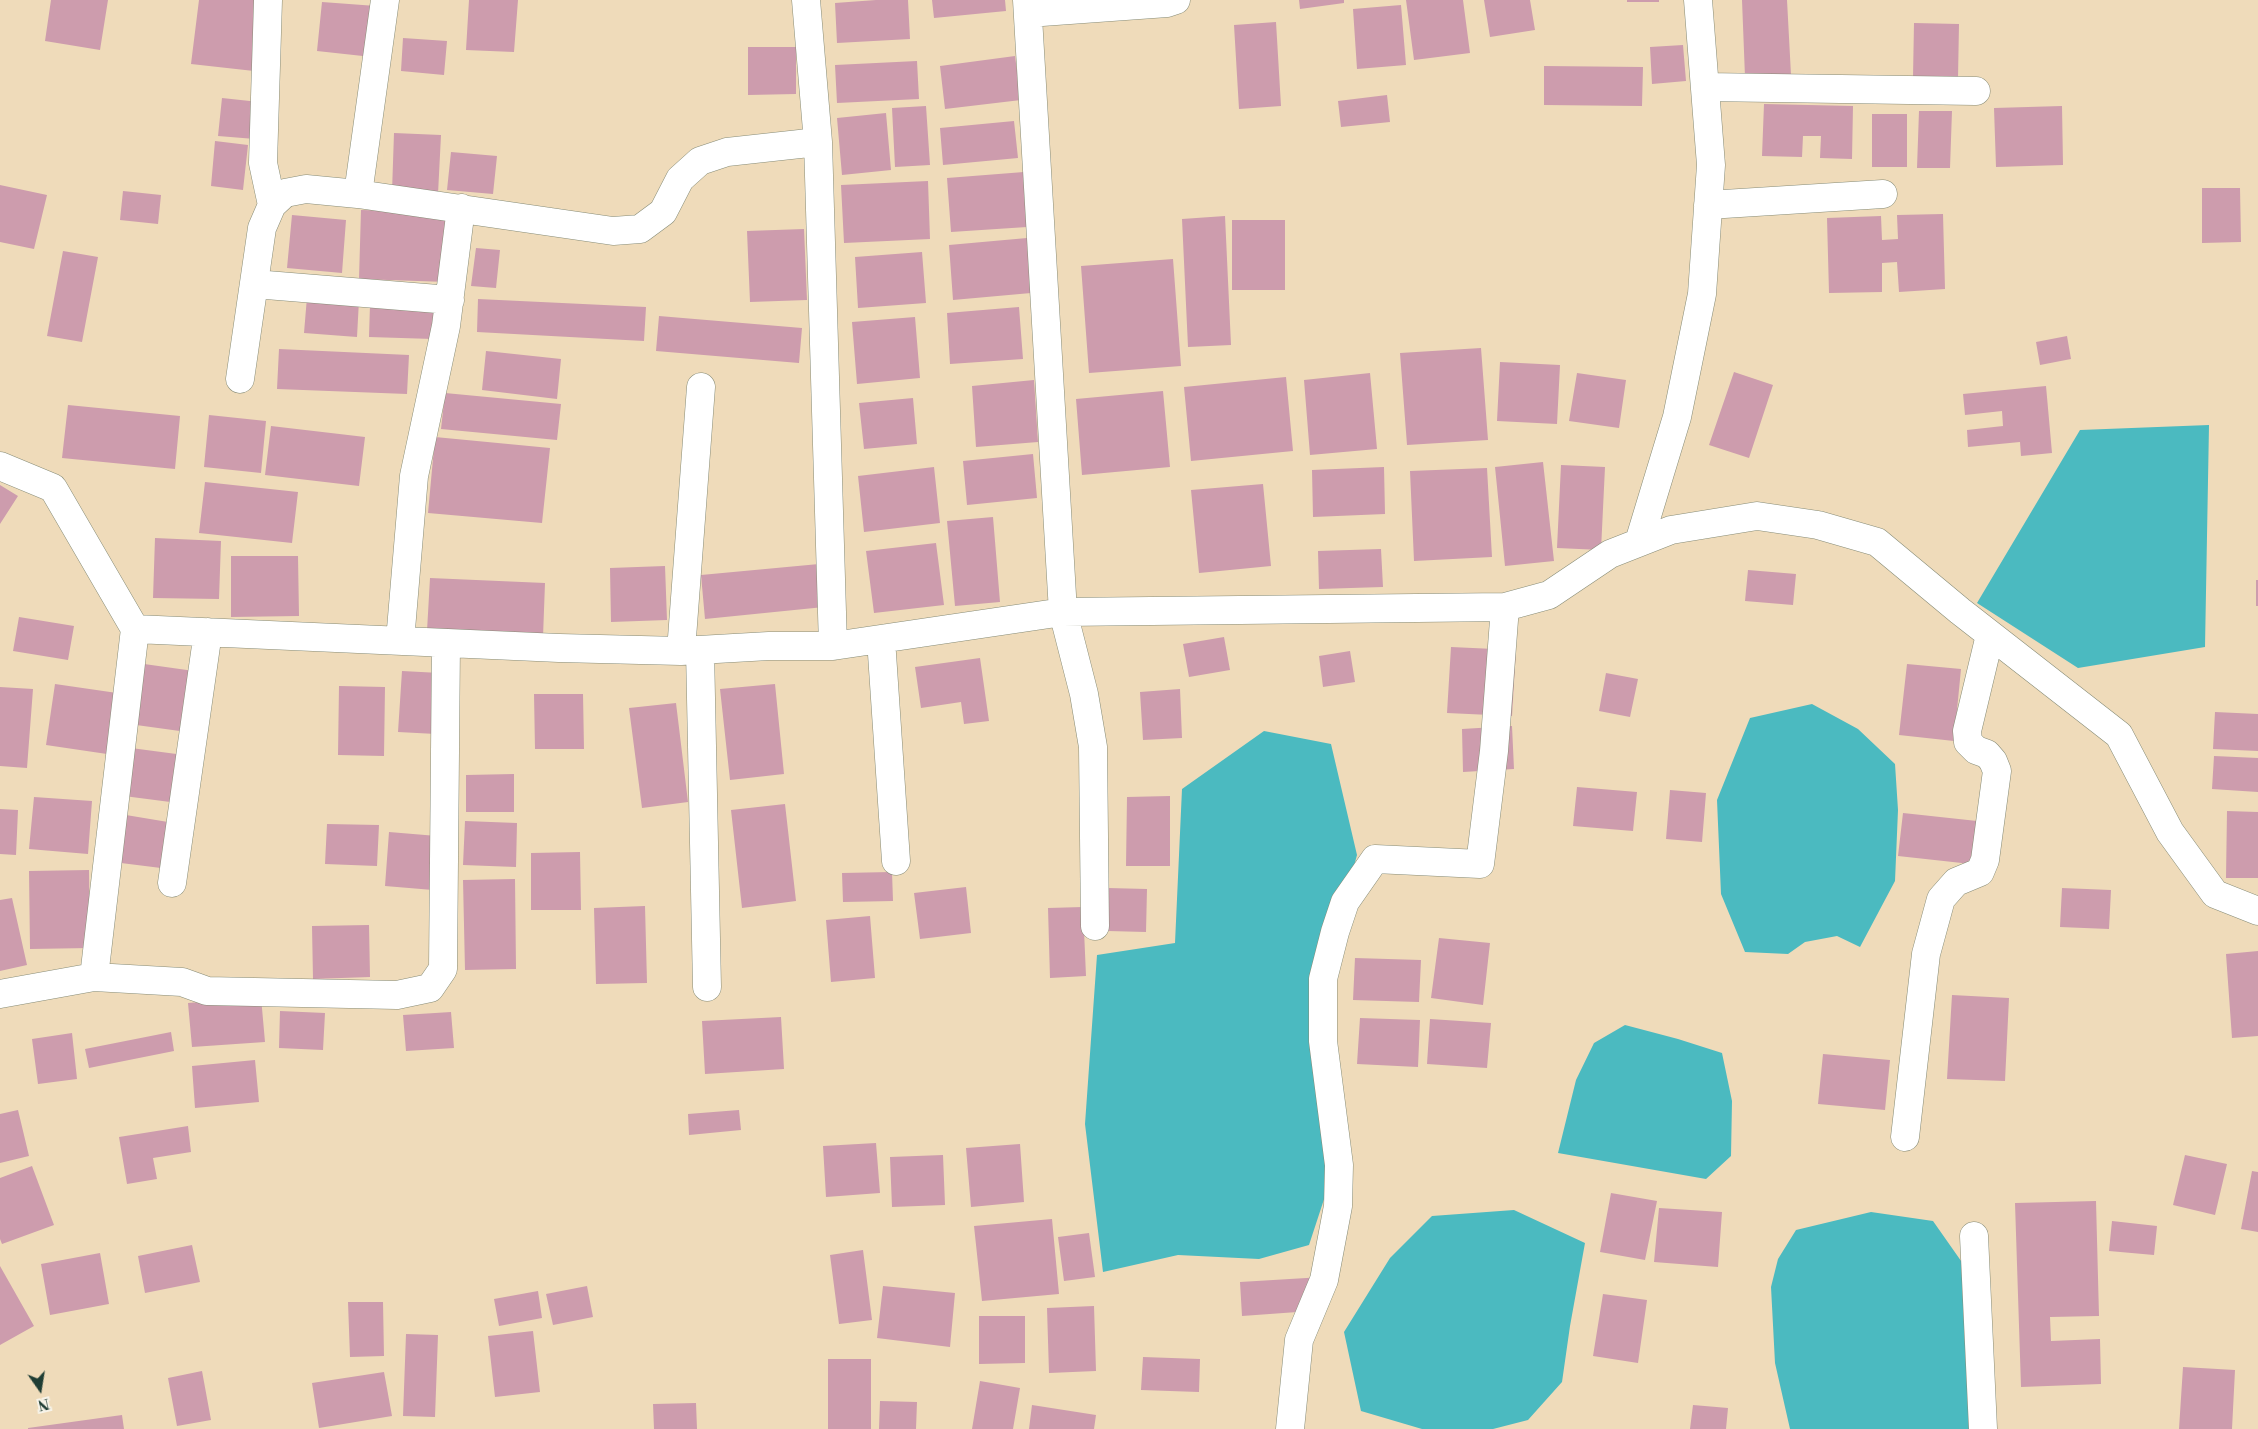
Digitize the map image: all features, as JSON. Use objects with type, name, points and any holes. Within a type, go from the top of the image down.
[{"type":"street","points":[[268,0],[263,164],[272,205]]},
{"type":"street","points":[[358,194],[385,0]]},
{"type":"street","points":[[806,0],[818,142],[833,646]]},
{"type":"street","points":[[1095,926],[1093,747],[1084,694],[1063,612],[1028,7],[1167,3],[1176,0]]},
{"type":"street","points":[[1639,542],[1676,417],[1702,294],[1711,165],[1698,0]]},
{"type":"street","points":[[1704,86],[1976,91]]},
{"type":"street","points":[[240,379],[262,228],[272,205],[285,194],[306,189],[358,194],[614,231],[640,229],[663,212],[680,179],[700,161],[727,152],[818,142]]},
{"type":"street","points":[[1708,205],[1883,194]]},
{"type":"street","points":[[400,641],[414,476],[450,300],[462,208]]},
{"type":"street","points":[[254,284],[450,300]]},
{"type":"street","points":[[701,387],[690,651],[708,987]]},
{"type":"street","points":[[0,466],[53,488],[135,629],[94,977]]},
{"type":"street","points":[[135,629],[446,643],[690,651],[769,646],[833,646],[1063,612],[1505,607],[1548,595],[1610,554],[1671,530],[1757,516],[1818,525],[1876,542],[1990,635],[2119,735],[2170,832],[2215,894],[2258,911]]},
{"type":"street","points":[[1290,1429],[1299,1340],[1324,1280],[1338,1206],[1339,1165],[1324,1041],[1323,979],[1332,941],[1345,902],[1375,859],[1480,864],[1494,751],[1505,607]]},
{"type":"street","points":[[172,883],[208,632]]},
{"type":"street","points":[[1905,1137],[1926,954],[1941,900],[1956,882],[1980,872],[1985,860],[1997,771],[1993,760],[1987,754],[1976,750],[1968,742],[1968,731],[1990,635]]},
{"type":"street","points":[[881,639],[896,861]]},
{"type":"street","points":[[0,994],[94,977],[182,982],[207,991],[397,995],[430,988],[443,969],[446,643]]},
{"type":"street","points":[[1974,1236],[1983,1429]]},
{"type":"water","points":[[2209,425],[2205,647],[2078,668],[1977,603],[2080,430]]},
{"type":"water","points":[[1812,704],[1858,729],[1895,764],[1898,810],[1895,881],[1860,947],[1837,936],[1805,942],[1788,954],[1745,952],[1721,894],[1717,800],[1750,718]]},
{"type":"water","points":[[1264,731],[1331,744],[1357,855],[1318,997],[1330,1181],[1309,1245],[1259,1259],[1178,1255],[1103,1272],[1085,1124],[1097,955],[1175,943],[1182,789]]},
{"type":"water","points":[[1625,1025],[1722,1053],[1732,1101],[1731,1156],[1706,1179],[1558,1153],[1576,1080],[1594,1043]]},
{"type":"water","points":[[1514,1210],[1585,1243],[1562,1382],[1528,1420],[1493,1429],[1422,1429],[1361,1411],[1344,1332],[1390,1258],[1432,1216]]},
{"type":"water","points":[[1871,1212],[1933,1221],[1966,1268],[1975,1429],[1790,1429],[1775,1363],[1771,1287],[1778,1259],[1796,1230]]},
{"type":"building","points":[[51,0],[108,0],[100,50],[45,41]]},
{"type":"building","points":[[199,0],[262,0],[254,71],[191,64]]},
{"type":"building","points":[[469,0],[518,0],[514,52],[466,50]]},
{"type":"building","points":[[908,0],[910,39],[837,43],[835,3]]},
{"type":"building","points":[[932,0],[1005,0],[1006,11],[934,18]]},
{"type":"building","points":[[1299,0],[1344,0],[1344,3],[1300,9]]},
{"type":"building","points":[[1406,0],[1463,0],[1470,53],[1414,60]]},
{"type":"building","points":[[1484,0],[1530,0],[1535,30],[1490,37]]},
{"type":"building","points":[[1627,0],[1659,0],[1659,2],[1627,2]]},
{"type":"building","points":[[1742,0],[1787,0],[1791,75],[1745,77]]},
{"type":"building","points":[[322,2],[376,6],[372,57],[317,51]]},
{"type":"building","points":[[1401,5],[1406,65],[1357,69],[1353,9]]},
{"type":"building","points":[[1276,22],[1281,106],[1239,109],[1234,25]]},
{"type":"building","points":[[1914,23],[1959,24],[1958,78],[1913,77]]},
{"type":"building","points":[[403,38],[447,41],[444,75],[401,71]]},
{"type":"building","points":[[1683,45],[1686,81],[1652,84],[1650,47]]},
{"type":"building","points":[[748,47],[796,47],[796,94],[748,95]]},
{"type":"building","points":[[1015,56],[1021,100],[945,109],[940,66]]},
{"type":"building","points":[[917,61],[919,99],[837,103],[835,65]]},
{"type":"building","points":[[1544,66],[1643,67],[1642,106],[1544,105]]},
{"type":"building","points":[[1387,95],[1390,122],[1341,127],[1338,101]]},
{"type":"building","points":[[222,98],[259,102],[255,139],[218,136]]},
{"type":"building","points":[[1764,104],[1853,106],[1852,159],[1820,158],[1821,136],[1803,136],[1802,157],[1762,156]]},
{"type":"building","points":[[926,106],[930,165],[895,167],[892,108]]},
{"type":"building","points":[[2062,106],[2063,165],[1996,167],[1994,108]]},
{"type":"building","points":[[1919,111],[1952,111],[1950,168],[1917,168]]},
{"type":"building","points":[[886,113],[891,170],[842,175],[837,118]]},
{"type":"building","points":[[1872,114],[1907,114],[1907,167],[1872,167]]},
{"type":"building","points":[[1014,121],[1018,158],[943,165],[940,128]]},
{"type":"building","points":[[394,133],[441,135],[438,194],[392,192]]},
{"type":"building","points":[[215,141],[248,145],[243,190],[211,186]]},
{"type":"building","points":[[451,152],[497,156],[493,194],[447,190]]},
{"type":"building","points":[[1024,172],[1027,227],[951,232],[947,178]]},
{"type":"building","points":[[928,181],[930,239],[844,243],[841,185]]},
{"type":"building","points":[[0,185],[47,195],[34,249],[0,242]]},
{"type":"building","points":[[2202,188],[2240,188],[2241,242],[2202,243]]},
{"type":"building","points":[[123,191],[161,195],[158,224],[120,220]]},
{"type":"building","points":[[361,210],[449,212],[447,282],[359,279]]},
{"type":"building","points":[[1943,214],[1945,289],[1899,292],[1897,262],[1882,263],[1882,292],[1829,293],[1827,218],[1881,216],[1882,240],[1898,239],[1897,215]]},
{"type":"building","points":[[292,215],[346,220],[342,273],[287,268]]},
{"type":"building","points":[[1225,216],[1231,345],[1188,347],[1182,219]]},
{"type":"building","points":[[1232,220],[1285,220],[1285,290],[1232,290]]},
{"type":"building","points":[[804,229],[807,300],[750,302],[747,231]]},
{"type":"building","points":[[1027,238],[1031,293],[953,300],[949,245]]},
{"type":"building","points":[[476,248],[500,250],[496,288],[471,286]]},
{"type":"building","points":[[63,251],[98,257],[82,342],[47,336]]},
{"type":"building","points":[[922,252],[926,303],[858,308],[855,257]]},
{"type":"building","points":[[1173,259],[1181,366],[1089,373],[1081,266]]},
{"type":"building","points":[[307,297],[359,300],[357,337],[304,333]]},
{"type":"building","points":[[478,299],[646,307],[644,341],[477,332]]},
{"type":"building","points":[[370,305],[434,307],[433,339],[369,337]]},
{"type":"building","points":[[1019,307],[1023,359],[950,364],[947,313]]},
{"type":"building","points":[[659,316],[802,328],[799,363],[656,351]]},
{"type":"building","points":[[915,317],[920,378],[857,384],[852,322]]},
{"type":"building","points":[[2067,336],[2071,359],[2040,365],[2036,342]]},
{"type":"building","points":[[1481,348],[1488,440],[1407,445],[1400,353]]},
{"type":"building","points":[[279,349],[409,355],[407,394],[277,389]]},
{"type":"building","points":[[486,351],[561,359],[557,399],[482,390]]},
{"type":"building","points":[[1500,362],[1560,365],[1557,424],[1497,421]]},
{"type":"building","points":[[1734,372],[1773,385],[1749,458],[1709,445]]},
{"type":"building","points":[[1370,373],[1377,449],[1310,455],[1304,380]]},
{"type":"building","points":[[1577,373],[1626,380],[1619,428],[1569,421]]},
{"type":"building","points":[[1286,377],[1293,451],[1191,461],[1184,387]]},
{"type":"building","points":[[1034,380],[1038,442],[976,447],[972,386]]},
{"type":"building","points":[[2046,386],[2052,453],[2021,456],[2020,442],[1968,447],[1967,430],[2003,426],[2002,411],[1965,415],[1963,394]]},
{"type":"building","points":[[1163,391],[1170,467],[1082,475],[1076,399]]},
{"type":"building","points":[[445,393],[561,404],[557,440],[441,429]]},
{"type":"building","points":[[913,398],[917,444],[864,449],[859,403]]},
{"type":"building","points":[[68,405],[180,416],[175,469],[62,458]]},
{"type":"building","points":[[209,415],[266,421],[261,473],[204,467]]},
{"type":"building","points":[[271,426],[365,437],[359,486],[265,475]]},
{"type":"building","points":[[435,437],[550,448],[542,523],[428,513]]},
{"type":"building","points":[[1033,454],[1037,498],[967,505],[963,461]]},
{"type":"building","points":[[1543,462],[1554,561],[1505,566],[1495,467]]},
{"type":"building","points":[[1561,465],[1605,467],[1601,550],[1557,548]]},
{"type":"building","points":[[934,467],[940,523],[864,532],[858,476]]},
{"type":"building","points":[[1384,467],[1385,514],[1313,517],[1312,470]]},
{"type":"building","points":[[1487,468],[1492,557],[1414,561],[1410,471]]},
{"type":"building","points":[[205,482],[298,492],[292,543],[199,533]]},
{"type":"building","points":[[1263,484],[1271,566],[1199,573],[1191,490]]},
{"type":"building","points":[[0,485],[18,496],[0,524]]},
{"type":"building","points":[[993,517],[1000,602],[955,606],[947,521]]},
{"type":"building","points":[[155,538],[221,541],[219,599],[153,598]]},
{"type":"building","points":[[936,543],[944,605],[874,613],[866,551]]},
{"type":"building","points":[[1381,549],[1383,587],[1319,589],[1318,551]]},
{"type":"building","points":[[231,556],[298,556],[299,616],[231,617]]},
{"type":"building","points":[[819,564],[824,607],[705,619],[701,575]]},
{"type":"building","points":[[665,566],[667,620],[611,622],[610,568]]},
{"type":"building","points":[[1748,570],[1796,574],[1793,605],[1745,601]]},
{"type":"building","points":[[430,578],[545,583],[543,637],[427,631]]},
{"type":"building","points":[[2256,580],[2258,580],[2258,606],[2256,606]]},
{"type":"building","points":[[19,617],[74,626],[68,660],[13,651]]},
{"type":"building","points":[[1224,637],[1230,670],[1189,677],[1183,644]]},
{"type":"building","points":[[1451,647],[1516,650],[1512,716],[1447,713]]},
{"type":"building","points":[[1350,651],[1355,682],[1323,687],[1319,656]]},
{"type":"building","points":[[980,658],[989,721],[964,724],[961,702],[921,708],[915,667]]},
{"type":"building","points":[[137,663],[194,671],[187,732],[129,724]]},
{"type":"building","points":[[1907,664],[1961,669],[1954,741],[1899,735]]},
{"type":"building","points":[[402,671],[440,673],[436,734],[398,732]]},
{"type":"building","points":[[1606,673],[1638,679],[1630,717],[1599,711]]},
{"type":"building","points":[[55,684],[117,693],[107,754],[46,745]]},
{"type":"building","points":[[775,684],[784,774],[730,780],[720,689]]},
{"type":"building","points":[[339,686],[385,687],[384,756],[338,755]]},
{"type":"building","points":[[0,687],[33,689],[27,768],[0,766]]},
{"type":"building","points":[[1180,689],[1182,738],[1143,740],[1140,692]]},
{"type":"building","points":[[534,694],[583,694],[584,749],[535,749]]},
{"type":"building","points":[[676,703],[688,802],[642,808],[629,708]]},
{"type":"building","points":[[2215,712],[2258,714],[2258,751],[2213,749]]},
{"type":"building","points":[[1512,726],[1514,769],[1463,772],[1462,729]]},
{"type":"building","points":[[131,748],[184,755],[178,803],[124,796]]},
{"type":"building","points":[[2214,756],[2258,758],[2258,792],[2212,789]]},
{"type":"building","points":[[514,774],[514,812],[466,812],[466,775]]},
{"type":"building","points":[[1577,787],[1637,792],[1633,831],[1573,826]]},
{"type":"building","points":[[1670,790],[1706,793],[1702,842],[1666,839]]},
{"type":"building","points":[[1170,796],[1170,866],[1126,866],[1127,797]]},
{"type":"building","points":[[34,797],[92,801],[88,854],[29,849]]},
{"type":"building","points":[[785,804],[796,901],[742,908],[731,810]]},
{"type":"building","points":[[0,809],[18,810],[16,855],[0,854]]},
{"type":"building","points":[[2227,811],[2258,812],[2258,878],[2226,878]]},
{"type":"building","points":[[1903,813],[1977,821],[1971,864],[1898,856]]},
{"type":"building","points":[[120,814],[174,823],[169,869],[113,862]]},
{"type":"building","points":[[465,821],[517,823],[516,867],[463,865]]},
{"type":"building","points":[[327,824],[379,825],[377,866],[325,864]]},
{"type":"building","points":[[389,832],[437,836],[433,890],[385,886]]},
{"type":"building","points":[[580,852],[581,910],[531,910],[531,853]]},
{"type":"building","points":[[89,870],[90,948],[30,949],[29,871]]},
{"type":"building","points":[[892,872],[893,901],[843,902],[842,873]]},
{"type":"building","points":[[515,879],[516,969],[465,970],[463,880]]},
{"type":"building","points":[[966,887],[971,933],[920,939],[914,893]]},
{"type":"building","points":[[1108,888],[1147,889],[1146,932],[1108,931]]},
{"type":"building","points":[[2062,888],[2111,890],[2109,929],[2060,927]]},
{"type":"building","points":[[12,898],[27,965],[0,971],[0,900]]},
{"type":"building","points":[[645,906],[647,983],[596,984],[594,908]]},
{"type":"building","points":[[1083,907],[1086,976],[1050,978],[1048,908]]},
{"type":"building","points":[[870,916],[875,978],[831,982],[826,920]]},
{"type":"building","points":[[369,925],[370,977],[313,979],[312,926]]},
{"type":"building","points":[[1439,938],[1490,943],[1483,1005],[1431,998]]},
{"type":"building","points":[[2258,951],[2258,1036],[2232,1038],[2226,954]]},
{"type":"building","points":[[1355,958],[1421,960],[1419,1002],[1353,1000]]},
{"type":"building","points":[[1952,995],[2009,998],[2005,1081],[1947,1079]]},
{"type":"building","points":[[261,997],[265,1042],[192,1047],[188,1003]]},
{"type":"building","points":[[280,1011],[325,1013],[323,1050],[279,1048]]},
{"type":"building","points":[[451,1012],[454,1048],[406,1051],[403,1015]]},
{"type":"building","points":[[781,1017],[784,1069],[705,1074],[702,1021]]},
{"type":"building","points":[[1360,1018],[1420,1020],[1418,1067],[1357,1064]]},
{"type":"building","points":[[1430,1019],[1491,1023],[1487,1068],[1427,1064]]},
{"type":"building","points":[[171,1032],[174,1051],[89,1068],[85,1049]]},
{"type":"building","points":[[72,1033],[77,1079],[38,1084],[32,1039]]},
{"type":"building","points":[[1823,1054],[1890,1060],[1885,1110],[1818,1104]]},
{"type":"building","points":[[255,1060],[259,1102],[195,1108],[192,1066]]},
{"type":"building","points":[[18,1110],[29,1156],[0,1163],[0,1114]]},
{"type":"building","points":[[739,1110],[741,1130],[689,1135],[688,1114]]},
{"type":"building","points":[[188,1126],[191,1152],[153,1158],[157,1179],[127,1184],[119,1137]]},
{"type":"building","points":[[876,1143],[880,1193],[826,1197],[823,1146]]},
{"type":"building","points":[[1020,1144],[1024,1202],[971,1207],[966,1148]]},
{"type":"building","points":[[943,1155],[945,1205],[892,1207],[890,1157]]},
{"type":"building","points":[[2185,1155],[2227,1164],[2215,1215],[2173,1205]]},
{"type":"building","points":[[32,1166],[54,1225],[2,1244],[0,1239],[0,1178]]},
{"type":"building","points":[[2252,1171],[2258,1172],[2258,1232],[2241,1229]]},
{"type":"building","points":[[1611,1193],[1657,1201],[1645,1260],[1600,1252]]},
{"type":"building","points":[[2096,1201],[2099,1316],[2050,1317],[2051,1341],[2100,1339],[2101,1384],[2021,1387],[2015,1203]]},
{"type":"building","points":[[1659,1208],[1722,1212],[1718,1267],[1654,1262]]},
{"type":"building","points":[[1052,1219],[1059,1294],[982,1301],[974,1226]]},
{"type":"building","points":[[2112,1221],[2157,1226],[2154,1255],[2109,1251]]},
{"type":"building","points":[[1089,1233],[1095,1277],[1064,1281],[1058,1237]]},
{"type":"building","points":[[192,1245],[200,1282],[145,1293],[138,1256]]},
{"type":"building","points":[[863,1250],[872,1320],[839,1324],[830,1255]]},
{"type":"building","points":[[100,1253],[109,1304],[50,1315],[41,1264]]},
{"type":"building","points":[[0,1266],[34,1326],[0,1345]]},
{"type":"building","points":[[1323,1277],[1325,1310],[1242,1316],[1240,1282]]},
{"type":"building","points":[[587,1286],[593,1317],[553,1325],[546,1294]]},
{"type":"building","points":[[883,1286],[955,1293],[950,1347],[877,1338]]},
{"type":"building","points":[[538,1291],[542,1318],[499,1326],[494,1299]]},
{"type":"building","points":[[1603,1294],[1647,1300],[1638,1363],[1593,1356]]},
{"type":"building","points":[[348,1302],[383,1302],[384,1356],[350,1357]]},
{"type":"building","points":[[1094,1306],[1096,1371],[1049,1373],[1047,1308]]},
{"type":"building","points":[[979,1316],[1025,1316],[1025,1363],[979,1364]]},
{"type":"building","points":[[533,1331],[540,1392],[495,1397],[488,1336]]},
{"type":"building","points":[[406,1334],[438,1335],[435,1417],[403,1416]]},
{"type":"building","points":[[1143,1357],[1200,1359],[1199,1392],[1141,1390]]},
{"type":"building","points":[[828,1359],[871,1359],[871,1429],[828,1429]]},
{"type":"building","points":[[2183,1367],[2235,1370],[2232,1429],[2179,1429]]},
{"type":"building","points":[[202,1371],[211,1420],[177,1426],[168,1378]]},
{"type":"building","points":[[384,1372],[392,1416],[319,1428],[312,1383]]},
{"type":"building","points":[[980,1381],[1020,1388],[1013,1429],[972,1429]]},
{"type":"building","points":[[880,1401],[917,1402],[916,1429],[879,1429]]},
{"type":"building","points":[[696,1403],[697,1429],[654,1429],[653,1404]]},
{"type":"building","points":[[1032,1405],[1096,1415],[1094,1429],[1029,1429]]},
{"type":"building","points":[[1693,1405],[1728,1408],[1726,1429],[1690,1429]]},
{"type":"building","points":[[122,1415],[124,1429],[28,1429],[28,1428]]}]
